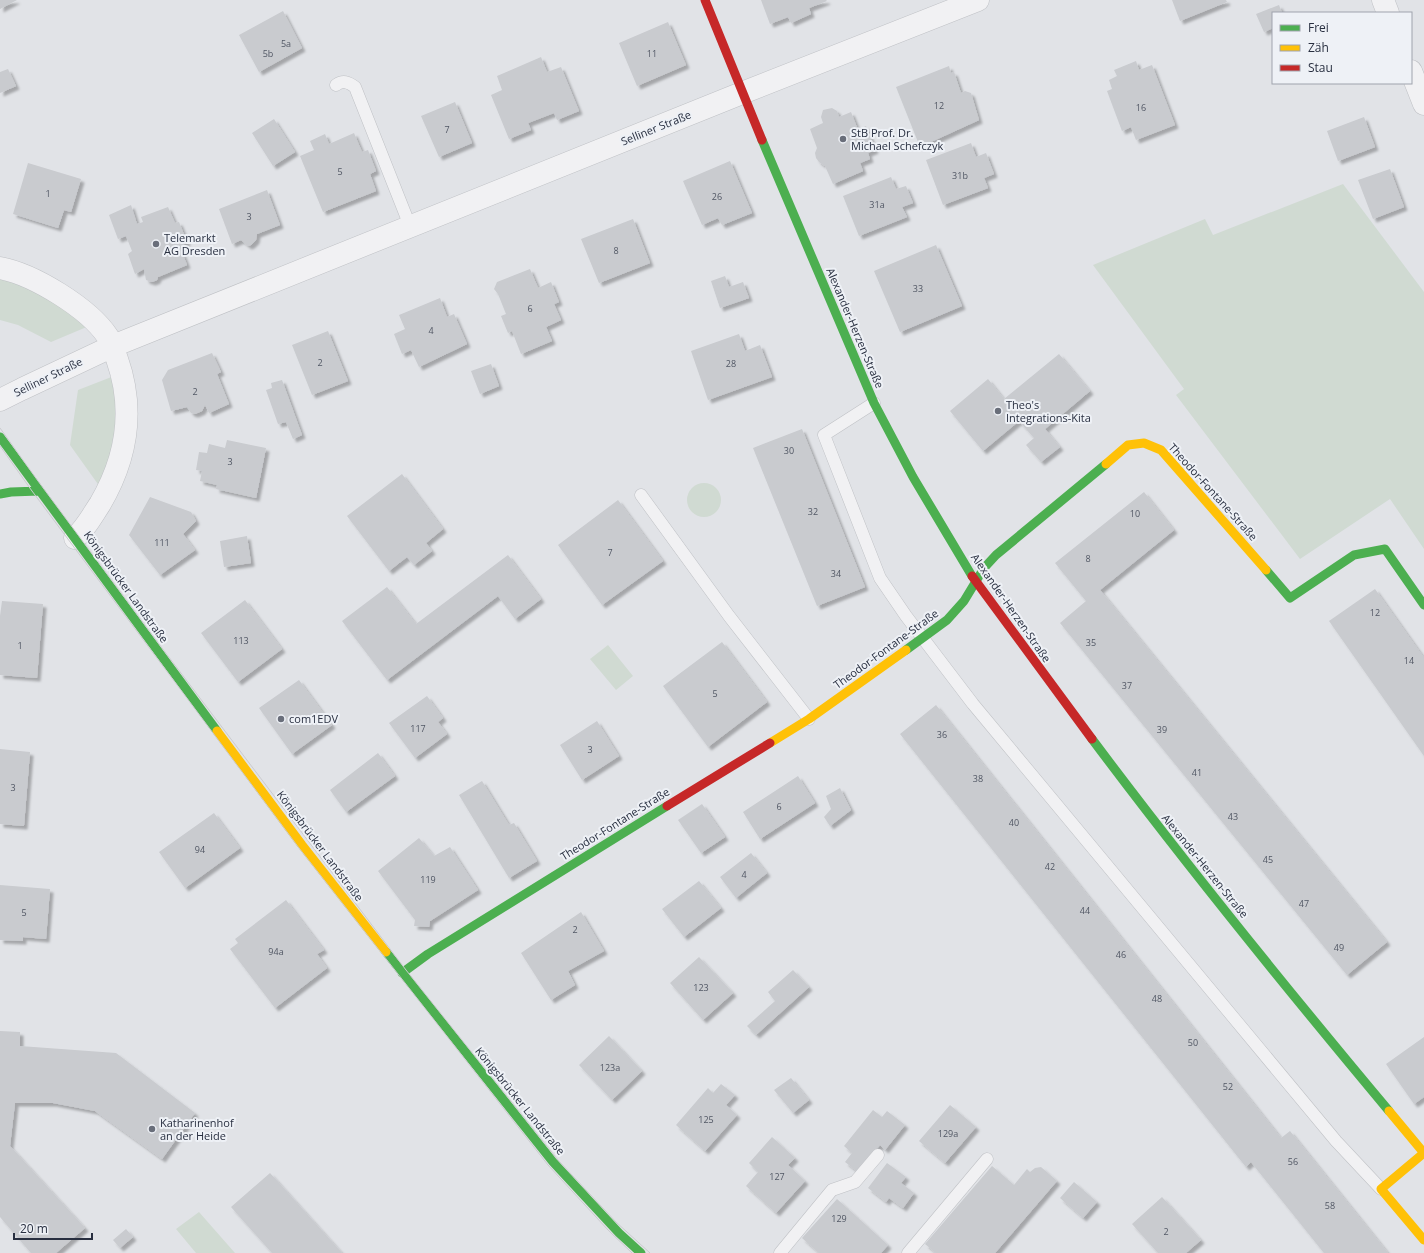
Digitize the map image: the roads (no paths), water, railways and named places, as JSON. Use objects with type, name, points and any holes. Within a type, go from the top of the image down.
[{"type":"street","name":"Alexander-Herzen-Straße","points":[[705,0],[742,93],[874,403],[913,477],[975,582],[1142,806],[1310,1016],[1424,1153],[1381,1190]]},
{"type":"street","name":"Selliner Straße","points":[[0,400],[105,350],[410,226],[978,0]]},
{"type":"street","points":[[1383,0],[1388,12]]},
{"type":"street","points":[[1412,74],[1424,104]]},
{"type":"street","points":[[0,268],[33,279],[55,291],[75,305],[97,324],[107,336],[105,350],[121,372],[126,389],[127,408],[124,444],[120,459],[109,487],[87,526],[75,538]]},
{"type":"street","name":"Königsbrücker Landstraße","points":[[0,437],[302,844],[402,973],[553,1162],[619,1233],[641,1253]]},
{"type":"street","name":"Theodor-Fontane-Straße","points":[[402,973],[448,942],[809,719],[923,638],[947,620],[964,601],[984,568],[996,554],[1128,445],[1144,443],[1161,450],[1290,598],[1354,555],[1385,549],[1424,605]]},
{"type":"street","points":[[0,494],[39,491]]},
{"type":"street","points":[[1381,1190],[1424,1240]]},
{"type":"lane","points":[[336,85],[340,82],[349,82],[355,87],[410,226]]},
{"type":"lane","points":[[874,403],[824,435],[880,578],[973,704],[1336,1141],[1381,1190]]},
{"type":"lane","points":[[641,495],[729,616],[809,719]]},
{"type":"lane","points":[[780,1253],[832,1190],[855,1182],[878,1156]]},
{"type":"lane","points":[[908,1253],[987,1159]]},
{"type":"tram line","points":[[0,428],[162,648],[406,970],[558,1160],[616,1222],[650,1253]]},
{"type":"tram line","points":[[0,446],[299,848],[548,1165],[608,1230],[632,1253]]},
{"type":"place","name":"StB Prof. Dr. Michael Schefczyk","points":[[843,139]]},
{"type":"place","name":"Telemarkt AG Dresden","points":[[156,244]]},
{"type":"place","name":"Theo's Integrations-Kita","points":[[998,411]]},
{"type":"place","name":"com1EDV","points":[[281,719]]},
{"type":"place","name":"Katharinenhof an der Heide","points":[[152,1129]]}]
